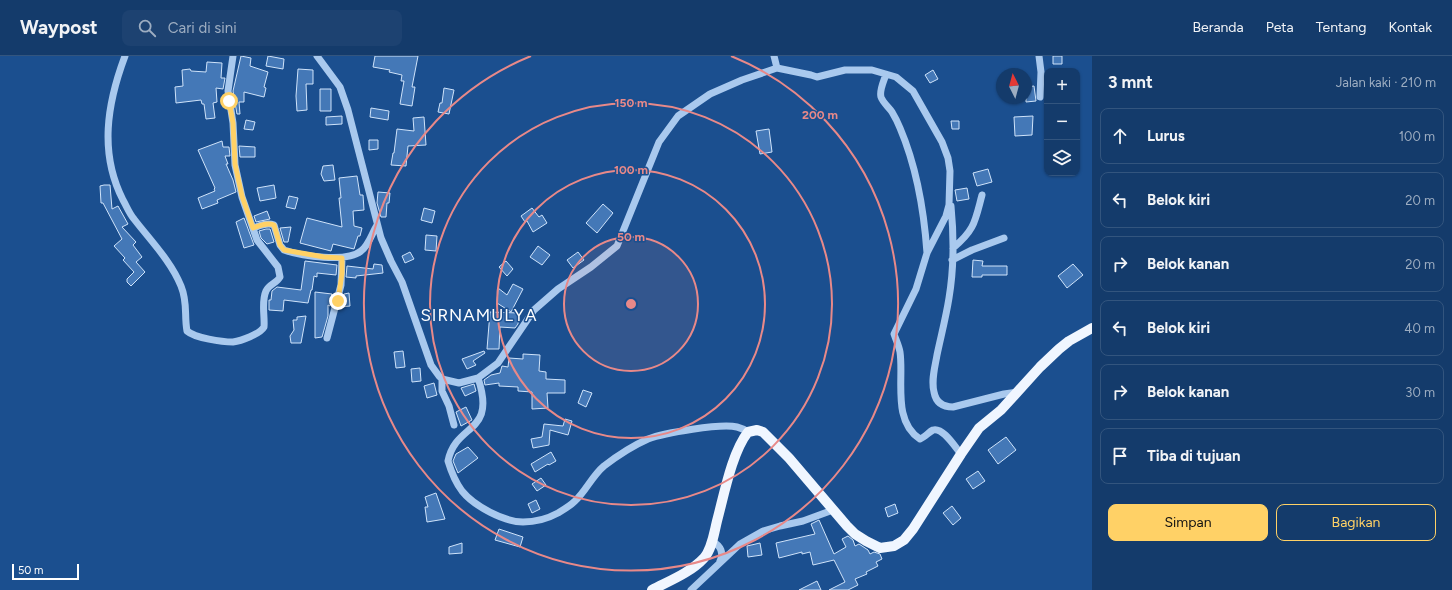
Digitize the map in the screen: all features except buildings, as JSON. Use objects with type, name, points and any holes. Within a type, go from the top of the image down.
[{"type":"main road","points":[[652,590],[692,569],[705,557],[712,541],[732,466],[742,440],[748,432],[757,430],[763,432],[789,458],[855,534],[880,548],[894,546],[904,540],[913,529],[979,428],[1001,410],[1040,367],[1059,349],[1069,341],[1092,328]]},
{"type":"street","points":[[125,56],[112,97],[108,145],[110,164],[114,180],[132,217],[166,261],[182,286],[186,308],[186,329],[188,332],[218,341],[234,342],[250,337],[263,330],[264,299],[266,291],[280,277],[278,267],[274,260],[262,248],[257,240],[242,196],[235,164],[233,123],[228,91],[233,56]]},
{"type":"street","points":[[317,56],[340,87],[348,110],[381,238],[402,282],[431,365],[442,379],[459,383],[478,378],[498,362],[534,310],[558,289],[617,246],[659,142],[678,116],[710,94],[742,80],[777,68],[816,77],[845,70],[872,70],[896,77],[913,91],[942,142],[949,164],[949,206],[946,216],[927,253],[916,289],[894,334],[900,351],[900,390],[903,414],[914,435],[920,439],[932,431],[937,430],[942,432],[961,454]]},
{"type":"street","points":[[774,56],[777,68]]},
{"type":"street","points":[[1038,56],[1041,72],[1040,97]]},
{"type":"street","points":[[886,74],[881,88],[882,101],[892,111],[900,129],[920,192],[924,212],[927,253]]},
{"type":"street","points":[[949,194],[953,231],[949,298],[934,371],[933,390],[940,404],[946,407],[953,407],[1018,392]]},
{"type":"street","points":[[953,248],[970,232],[975,222],[982,195]]},
{"type":"street","points":[[253,228],[264,225],[274,225],[280,245],[284,250],[324,257],[342,258],[352,257],[367,246],[378,225]]},
{"type":"street","points":[[952,260],[972,250],[1004,238]]},
{"type":"street","points":[[327,338],[341,285],[342,258]]},
{"type":"street","points":[[478,378],[484,401],[483,410],[479,420],[473,428],[457,443],[452,450],[448,461],[461,490],[478,506],[506,518],[522,522],[540,520],[557,514],[575,502],[603,467],[625,451],[648,439],[682,431],[726,426],[738,427],[748,432]]},
{"type":"street","points":[[442,379],[442,391],[449,406],[454,424]]},
{"type":"street","points":[[691,590],[740,544],[763,532],[780,526],[803,521],[833,510]]},
{"type":"street","points":[[712,541],[721,549],[722,556],[719,563]]},
{"type":"district","name":"SIRNAMULYA","points":[[479,315]]},
{"type":"route","points":[[229,101],[233,123],[235,164],[242,196],[253,228],[264,225],[274,225],[280,245],[284,250],[295,253],[342,258],[341,285],[338,301]]}]
